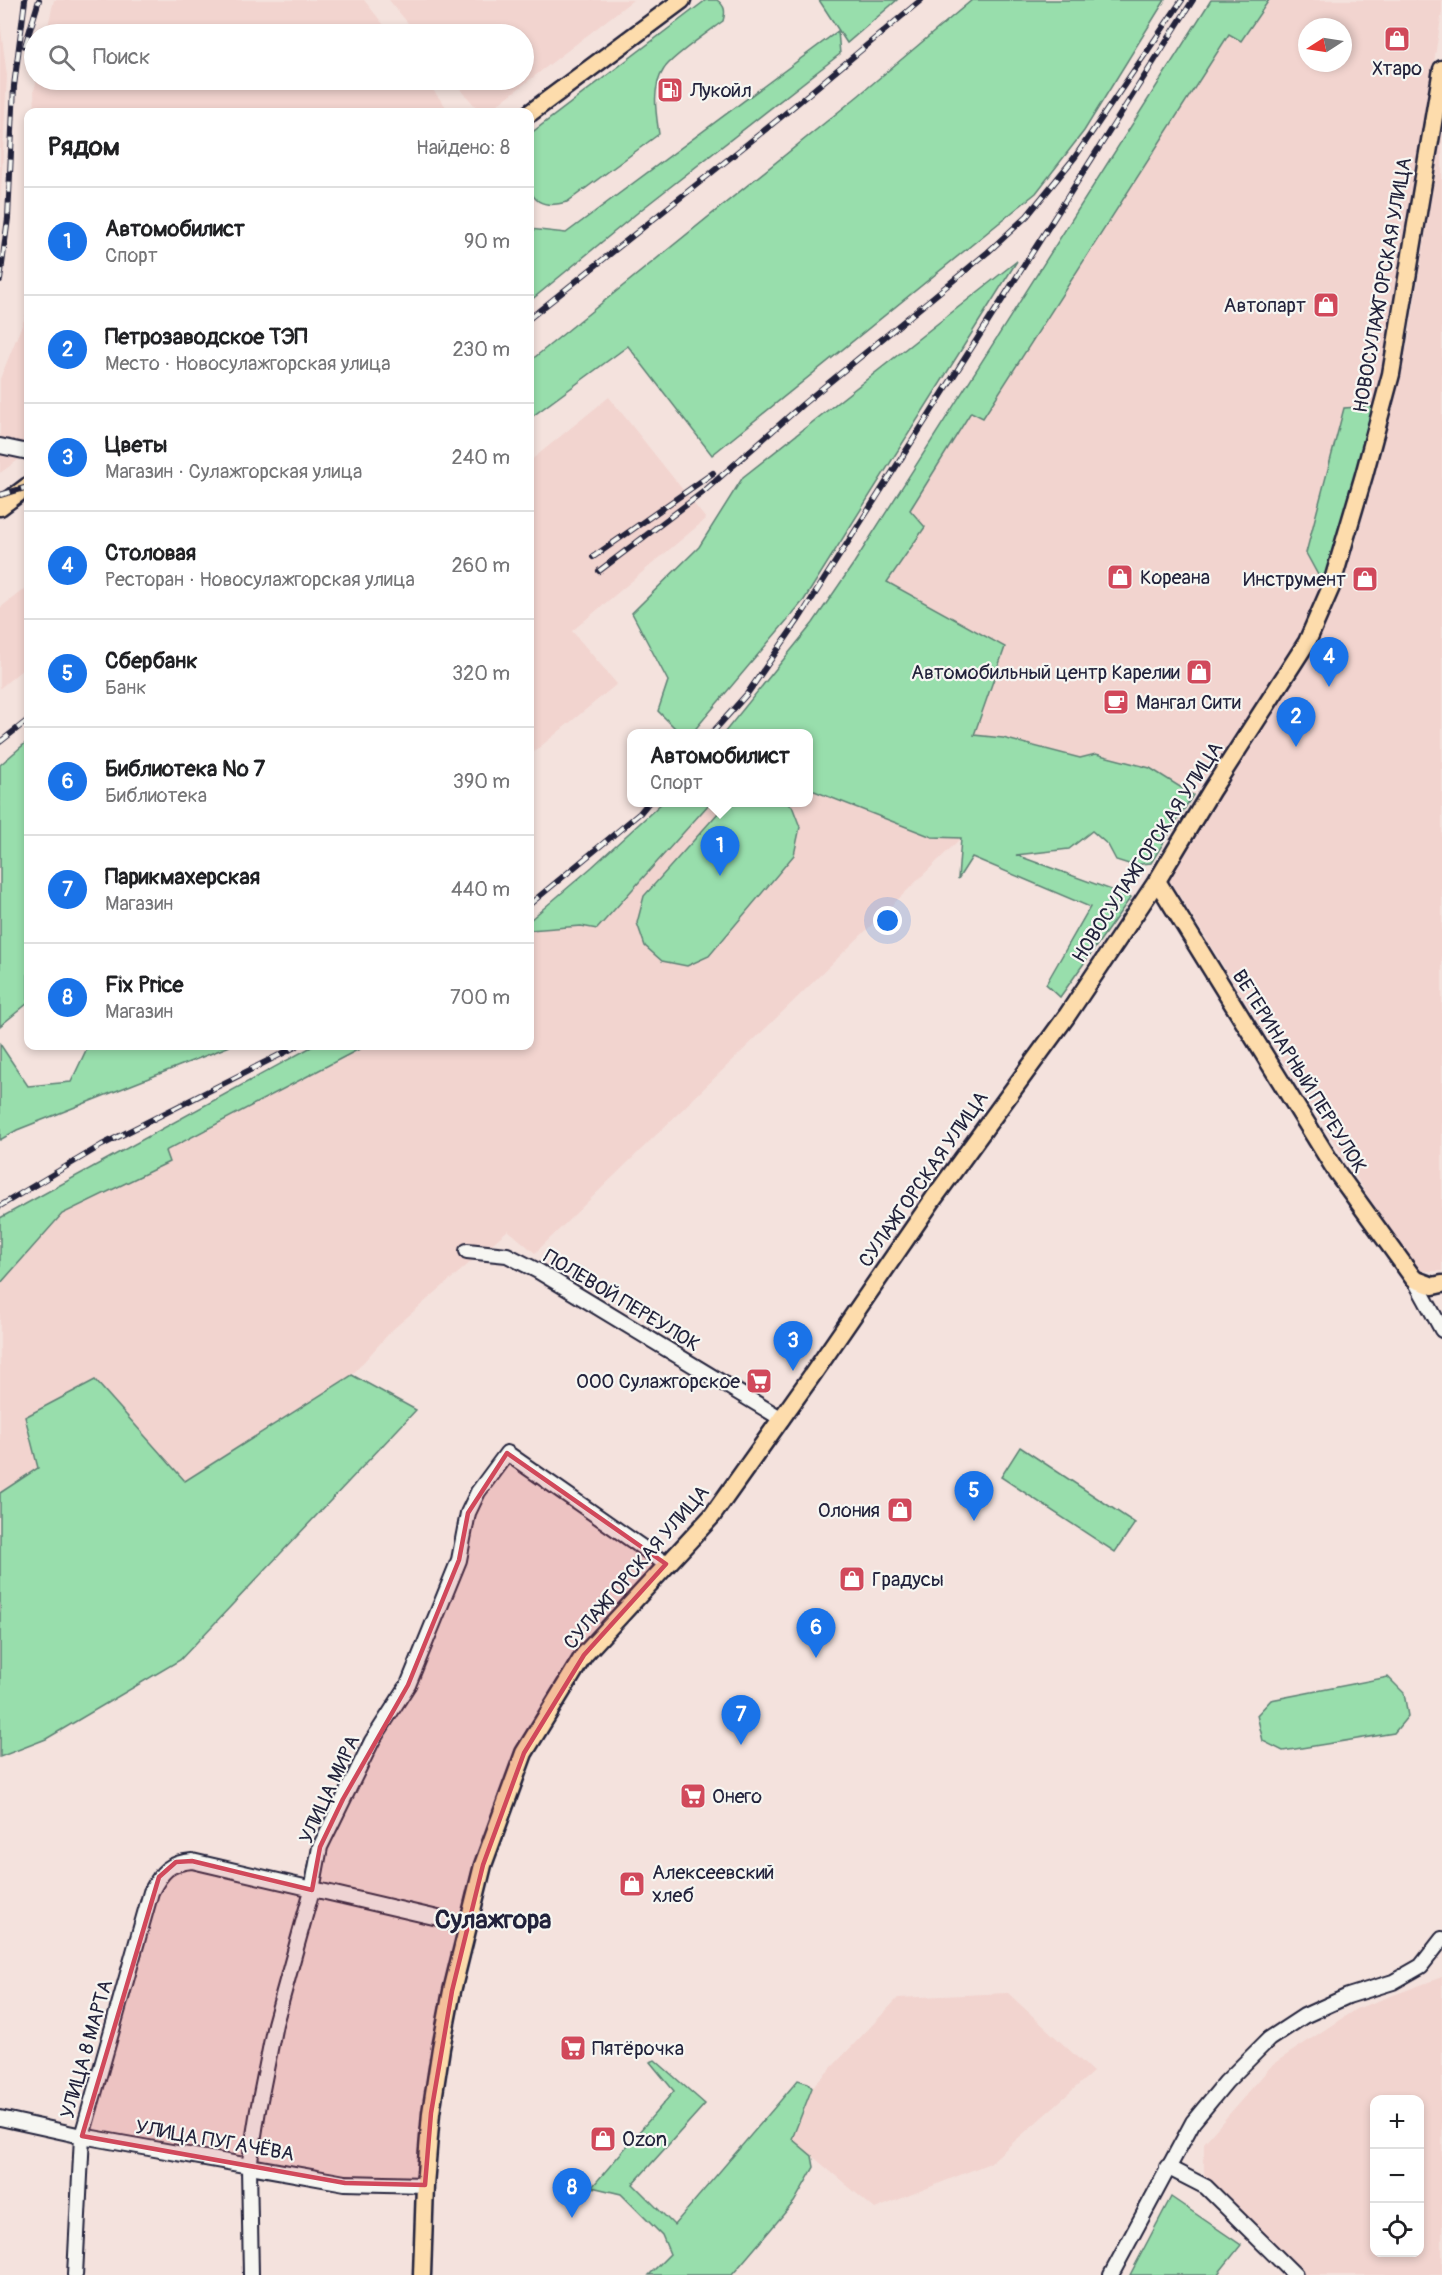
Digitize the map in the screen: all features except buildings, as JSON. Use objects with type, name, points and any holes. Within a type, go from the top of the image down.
[{"type":"main road","points":[[534,110],[682,0]]},
{"type":"main road","name":"НОВОСУЛАЖГОРСКАЯ УЛИЦА","points":[[1052,1035],[1157,880],[1307,642],[1331,587],[1391,374],[1442,69]]},
{"type":"main road","points":[[0,507],[24,489]]},
{"type":"main road","name":"ВЕТЕРИНАРНЫЙ ПЕРЕУЛОК","points":[[1157,880],[1336,1171],[1414,1279]]},
{"type":"main road","name":"СУЛАЖГОРСКАЯ УЛИЦА","points":[[422,2275],[430,2113],[439,2058],[483,1864],[525,1753],[584,1655],[712,1516],[782,1419],[933,1198],[1052,1035]]},
{"type":"main road","points":[[1414,1279],[1433,1286],[1442,1284]]},
{"type":"street","points":[[0,446],[24,451]]},
{"type":"street","name":"ПОЛЕВОЙ ПЕРЕУЛОК","points":[[467,1251],[507,1255],[538,1271],[782,1419]]},
{"type":"street","points":[[1414,1279],[1442,1330]]},
{"type":"street","name":"УЛИЦА МИРА","points":[[251,2275],[249,2167],[274,2024],[312,1890],[321,1847],[372,1741],[408,1685],[459,1560],[468,1513],[478,1492],[507,1453],[666,1564]]},
{"type":"street","name":"УЛИЦА 8 МАРТА","points":[[75,2275],[82,2136],[151,1892],[159,1877],[176,1862],[192,1861],[312,1890]]},
{"type":"street","points":[[312,1890],[438,1918],[467,1928]]},
{"type":"street","points":[[1111,2275],[1192,2122],[1226,2082],[1269,2039],[1304,2016],[1348,1996],[1393,1982],[1421,1966],[1442,1939]]},
{"type":"street","name":"УЛИЦА ПУГАЧЁВА","points":[[0,2118],[82,2136],[345,2183],[425,2185]]},
{"type":"street","points":[[1167,2167],[1206,2187],[1294,2275]]},
{"type":"highlighted area","points":[[507,1453],[666,1564],[584,1655],[524,1753],[483,1865],[452,1991],[431,2113],[425,2185],[345,2183],[82,2136],[159,1877],[176,1862],[192,1861],[312,1890],[320,1847],[343,1799],[408,1685],[459,1560],[468,1513]]},
{"type":"shaded area","points":[[54,0],[364,0],[383,24],[48,24]]},
{"type":"shaded area","points":[[389,0],[633,0],[534,76],[534,24],[409,24]]},
{"type":"shaded area","points":[[1269,0],[1442,0],[1442,12],[1393,321],[1375,406],[1344,408],[1324,586],[1303,636],[1193,795],[1150,768],[1096,754],[1080,758],[1003,738],[974,735],[887,583],[925,527],[910,511],[971,412],[983,418],[1229,33],[1241,41]]},
{"type":"shaded area","points":[[0,22],[7,76],[0,209]]},
{"type":"shaded area","points":[[34,90],[433,90],[447,108],[35,108]]},
{"type":"shaded area","points":[[461,90],[516,90],[493,108],[477,108]]},
{"type":"shaded area","points":[[1442,131],[1442,1271],[1421,1271],[1398,1244],[1168,878],[1316,641],[1355,545],[1408,342]]},
{"type":"shaded area","points":[[24,320],[24,456],[0,473],[0,379]]},
{"type":"shaded area","points":[[609,397],[706,519],[572,631],[617,684],[534,752],[534,458]]},
{"type":"shaded area","points":[[24,589],[24,668],[0,688],[0,608]]},
{"type":"shaded area","points":[[813,791],[932,837],[961,838],[535,1253],[508,1230],[392,1330],[352,1375],[185,1481],[95,1380],[38,1468],[0,1493],[0,1284],[62,1214],[168,1162],[165,1151],[357,1050],[534,1050],[534,930],[581,926],[597,929],[706,807],[813,807]]},
{"type":"shaded area","points":[[1442,1977],[1442,2275],[1304,2275],[1204,2177],[1204,2143],[1273,2064],[1356,2009]]},
{"type":"shaded area","points":[[1008,1993],[1093,2072],[990,2163],[875,2209],[792,2139],[812,2088],[898,1998]]},
{"type":"green space","points":[[706,0],[717,0],[722,4],[725,12],[723,21],[682,51],[668,64],[660,76],[656,93],[659,134],[567,202],[551,204],[540,202],[534,197],[534,131]]},
{"type":"green space","points":[[819,0],[897,0],[847,43]]},
{"type":"green space","points":[[972,0],[1165,0],[1084,131],[1036,193],[712,455],[628,346],[534,415],[534,358],[858,96]]},
{"type":"green space","points":[[1211,0],[1269,0],[1241,41],[1229,34],[983,418],[971,412],[910,510],[925,527],[887,582],[1005,647],[974,735],[1003,738],[1080,758],[1096,754],[1150,768],[1193,795],[1151,863],[1132,865],[1116,860],[1108,845],[1092,831],[1069,849],[1016,855],[1131,897],[1060,997],[1046,984],[1090,907],[972,857],[958,879],[961,838],[932,837],[813,791],[813,729],[727,729],[813,623],[854,563]]},
{"type":"green space","points":[[838,31],[840,54],[642,209],[534,298],[534,229],[566,233]]},
{"type":"green space","points":[[1017,261],[804,600],[695,729],[676,729],[658,711],[668,681],[632,613],[699,547],[743,477]]},
{"type":"green space","points":[[1375,406],[1324,586],[1306,553],[1344,408]]},
{"type":"green space","points":[[24,744],[24,1006],[0,1026],[0,765]]},
{"type":"green space","points":[[658,807],[706,807],[597,929],[581,926],[534,930],[534,917]]},
{"type":"green space","points":[[723,807],[792,807],[800,827],[794,855],[709,956],[687,966],[662,961],[645,946],[637,923],[644,896]]},
{"type":"green space","points":[[0,1044],[28,1086],[71,1082],[86,1050],[220,1050],[17,1130],[0,1140]]},
{"type":"green space","points":[[306,1050],[357,1050],[165,1151],[169,1162],[62,1214],[0,1284],[0,1218]]},
{"type":"green space","points":[[352,1375],[416,1410],[180,1660],[46,1739],[0,1757],[0,1493],[38,1468],[25,1417],[95,1380],[185,1481]]},
{"type":"green space","points":[[1020,1447],[1135,1523],[1115,1552],[1001,1477]]},
{"type":"green space","points":[[1388,1677],[1404,1693],[1408,1716],[1394,1733],[1283,1751],[1263,1741],[1257,1715],[1271,1700]]},
{"type":"green space","points":[[655,2060],[705,2104],[633,2184],[674,2225],[798,2080],[808,2083],[812,2088],[792,2139],[812,2156],[814,2167],[794,2202],[732,2275],[649,2275],[670,2254],[662,2235],[621,2194],[592,2187],[674,2091],[650,2062]]},
{"type":"green space","points":[[1171,2197],[1241,2245],[1217,2275],[1130,2275]]},
{"type":"railway","points":[[0,280],[8,218],[14,86],[25,0]]},
{"type":"railway","points":[[32,24],[39,0]]},
{"type":"railway","points":[[534,315],[781,117],[921,0]]},
{"type":"railway","points":[[599,571],[702,493],[803,404],[988,252],[1027,216],[1075,157],[1182,0]]},
{"type":"railway","points":[[716,729],[747,694],[799,619],[1193,0]]},
{"type":"railway","points":[[593,557],[713,473]]},
{"type":"railway","points":[[0,495],[24,488]]},
{"type":"railway","points":[[0,742],[24,723]]},
{"type":"railway","points":[[534,901],[645,807]]},
{"type":"railway","points":[[0,1206],[102,1145],[289,1050]]},
{"type":"place","name":"Хтаро","points":[[1397,39]]},
{"type":"place","name":"Лукойл","points":[[670,90]]},
{"type":"place","name":"Автопарт","points":[[1326,305]]},
{"type":"place","name":"Кореана","points":[[1120,577]]},
{"type":"place","name":"Инструмент","points":[[1365,579]]},
{"type":"place","name":"Автомобильный центр Карелии","points":[[1199,672]]},
{"type":"place","name":"Столовая","points":[[1329,687]]},
{"type":"place","name":"Мангал Сити","points":[[1116,702]]},
{"type":"place","name":"Петрозаводское ТЭП","points":[[1296,747]]},
{"type":"place","name":"Автомобилист","points":[[720,876]]},
{"type":"place","name":"Цветы","points":[[793,1371]]},
{"type":"place","name":"ООО Сулажгорское","points":[[759,1381]]},
{"type":"place","name":"Олония","points":[[900,1510]]},
{"type":"place","name":"Сбербанк","points":[[974,1521]]},
{"type":"place","name":"Градусы","points":[[852,1579]]},
{"type":"place","name":"Библиотека № 7","points":[[816,1658]]},
{"type":"place","name":"Парикмахерская","points":[[741,1745]]},
{"type":"place","name":"Онего","points":[[693,1796]]},
{"type":"place","name":"Алексеевский хлеб","points":[[632,1884]]},
{"type":"place","name":"Пятёрочка","points":[[573,2048]]},
{"type":"place","name":"Ozon","points":[[603,2139]]},
{"type":"place","name":"Fix Price","points":[[572,2218]]},
{"type":"district","name":"Сулажгора","points":[[493,1919]]}]
